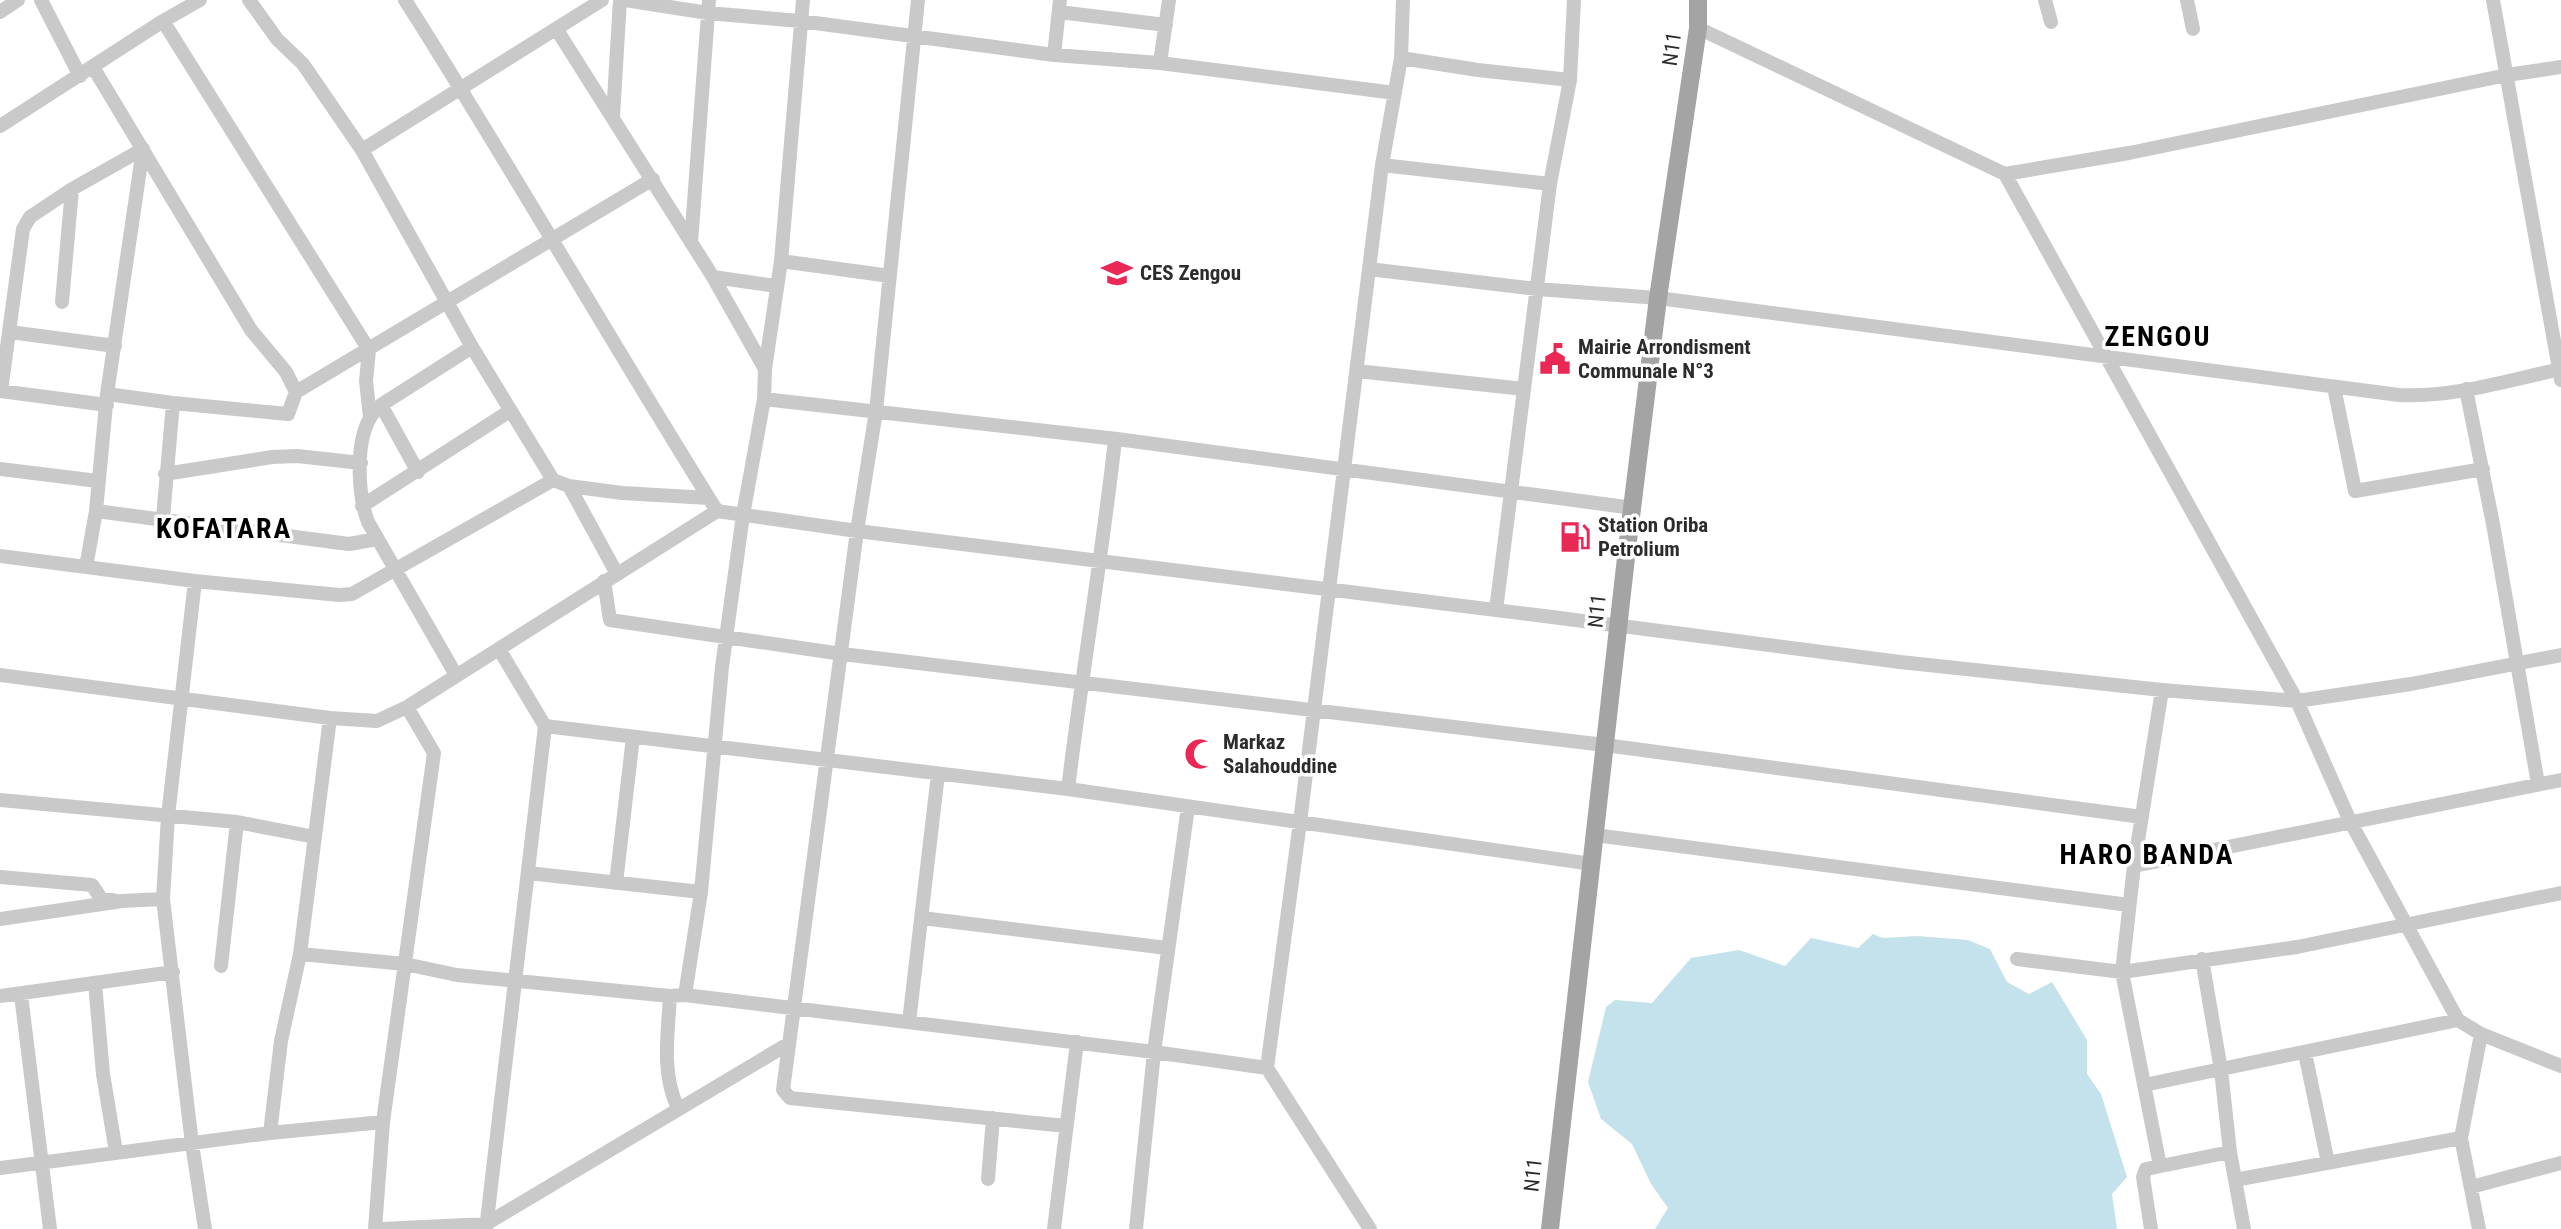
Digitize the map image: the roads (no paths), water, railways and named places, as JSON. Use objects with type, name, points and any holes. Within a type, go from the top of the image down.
[{"type":"main road","name":"N11","points":[[1550,1229],[1618,627],[1658,298],[1698,28],[1698,0]]},
{"type":"street","points":[[0,12],[18,0]]},
{"type":"street","points":[[41,0],[80,76]]},
{"type":"street","points":[[0,126],[200,0]]},
{"type":"street","points":[[249,0],[277,39],[303,64],[362,150],[510,411],[553,480],[569,486],[713,504],[744,515],[857,531],[1900,662],[2162,690],[2297,701],[2412,684],[2561,655]]},
{"type":"street","points":[[362,150],[602,0]]},
{"type":"street","points":[[613,116],[622,0],[709,6],[1054,55],[1160,63],[1395,93]]},
{"type":"street","points":[[685,995],[701,892],[714,748],[728,636],[744,515],[764,399],[765,369],[781,261],[803,0]]},
{"type":"street","points":[[918,0],[876,411],[857,531],[783,1090],[790,1098],[1066,1126]]},
{"type":"street","points":[[1160,63],[1170,0]]},
{"type":"street","points":[[1370,1229],[1267,1068],[1345,471],[1368,269],[1382,165],[1401,58],[1403,0]]},
{"type":"street","points":[[1496,610],[1549,184],[1570,80],[1574,0]]},
{"type":"street","points":[[2045,0],[2051,22]]},
{"type":"street","points":[[2187,0],[2193,29]]},
{"type":"street","points":[[1368,269],[1537,289],[1658,298],[2411,396],[2560,372],[2493,0]]},
{"type":"street","points":[[407,1],[713,504]]},
{"type":"street","points":[[691,243],[709,6]]},
{"type":"street","points":[[1054,55],[1059,6],[1166,25]]},
{"type":"street","points":[[163,21],[369,350],[366,381],[370,417]]},
{"type":"street","points":[[1698,28],[2005,174],[2297,701],[2350,821],[2458,1020],[2481,1034],[2561,1066]]},
{"type":"street","points":[[557,30],[653,179],[765,369]]},
{"type":"street","points":[[1401,58],[1478,71],[1570,80]]},
{"type":"street","points":[[93,67],[251,330],[286,372],[296,392]]},
{"type":"street","points":[[2005,174],[2129,152],[2507,75],[2561,67]]},
{"type":"street","points":[[143,149],[72,189],[30,217],[23,229],[0,391],[173,403],[287,415],[296,392],[653,179]]},
{"type":"street","points":[[86,567],[96,510],[107,399],[143,149]]},
{"type":"street","points":[[1382,165],[1549,184]]},
{"type":"street","points":[[62,302],[72,189]]},
{"type":"street","points":[[781,261],[890,276]]},
{"type":"street","points":[[713,277],[776,286]]},
{"type":"street","points":[[10,332],[115,346]]},
{"type":"street","points":[[456,675],[377,539],[362,506],[360,463],[364,433],[370,417],[381,405],[472,347]]},
{"type":"street","points":[[1357,371],[1524,389]]},
{"type":"street","points":[[2334,387],[2355,491],[2483,469]]},
{"type":"street","points":[[2466,389],[2483,469],[2538,784]]},
{"type":"street","points":[[764,399],[1115,440],[1633,508]]},
{"type":"street","points":[[163,518],[173,403]]},
{"type":"street","points":[[381,405],[418,472]]},
{"type":"street","points":[[362,506],[510,411]]},
{"type":"street","points":[[1068,789],[1080,683],[1101,560],[1115,440]]},
{"type":"street","points":[[165,474],[271,457],[297,456],[360,463]]},
{"type":"street","points":[[0,469],[98,481]]},
{"type":"street","points":[[0,556],[195,581],[340,595],[362,591],[553,480]]},
{"type":"street","points":[[569,486],[610,578],[610,620],[842,654],[1605,746],[2142,817]]},
{"type":"street","points":[[0,675],[330,718],[377,720],[407,707],[610,578],[713,504]]},
{"type":"street","points":[[96,510],[349,544],[377,539]]},
{"type":"street","points":[[195,581],[169,816],[163,899],[192,1144],[205,1229]]},
{"type":"street","points":[[486,1226],[545,726],[499,649]]},
{"type":"street","points":[[2160,1166],[2122,972],[2134,866],[2162,690]]},
{"type":"street","points":[[375,1229],[383,1122],[434,753],[407,707]]},
{"type":"street","points":[[270,1133],[281,1041],[300,954],[330,718]]},
{"type":"street","points":[[545,726],[1068,789],[1592,864]]},
{"type":"street","points":[[616,883],[634,737]]},
{"type":"street","points":[[909,1022],[938,774]]},
{"type":"street","points":[[2134,866],[2561,780]]},
{"type":"street","points":[[0,800],[237,822],[316,837]]},
{"type":"street","points":[[1136,1229],[1154,1052],[1188,807]]},
{"type":"street","points":[[221,966],[237,822]]},
{"type":"street","points":[[1595,835],[2129,905]]},
{"type":"street","points":[[528,873],[701,892]]},
{"type":"street","points":[[0,877],[92,886],[102,900],[122,901]]},
{"type":"street","points":[[2017,959],[2122,972],[2297,947],[2560,898]]},
{"type":"street","points":[[0,919],[122,901],[163,899]]},
{"type":"street","points":[[922,918],[1167,948]]},
{"type":"street","points":[[300,954],[405,964],[457,975],[513,982],[670,996],[685,995],[793,1007],[1267,1068]]},
{"type":"street","points":[[2202,959],[2221,1070],[2230,1152],[2245,1229]]},
{"type":"street","points":[[0,996],[173,972]]},
{"type":"street","points":[[95,983],[103,1074],[116,1152]]},
{"type":"street","points":[[21,995],[50,1229]]},
{"type":"street","points":[[670,996],[667,1051],[672,1096],[678,1108]]},
{"type":"street","points":[[2144,1085],[2458,1020]]},
{"type":"street","points":[[2479,1229],[2461,1138],[2481,1034]]},
{"type":"street","points":[[1054,1229],[1077,1042]]},
{"type":"street","points":[[382,1229],[486,1226],[788,1044]]},
{"type":"street","points":[[2305,1053],[2328,1163]]},
{"type":"street","points":[[988,1179],[993,1118]]},
{"type":"street","points":[[0,1168],[270,1133],[383,1122]]},
{"type":"street","points":[[2235,1180],[2461,1138]]},
{"type":"street","points":[[2151,1229],[2143,1174],[2146,1169],[2230,1152]]},
{"type":"street","points":[[2471,1187],[2561,1163]]},
{"type":"water","points":[[1873,934],[1883,938],[1917,936],[1968,940],[1990,949],[2007,982],[2029,994],[2052,982],[2087,1040],[2087,1074],[2101,1094],[2127,1177],[2112,1194],[2117,1229],[1655,1229],[1668,1208],[1651,1184],[1632,1144],[1601,1119],[1588,1082],[1606,1007],[1615,1000],[1652,1003],[1691,958],[1739,950],[1785,966],[1811,938],[1858,948]]},
{"type":"place","name":"CES Zengou","points":[[1117,273]]},
{"type":"place","name":"Mairie Arrondisment Communale N°3","points":[[1555,359]]},
{"type":"place","name":"Station Oriba Petrolium","points":[[1575,537]]},
{"type":"place","name":"Markaz Salahouddine","points":[[1200,754]]},
{"type":"district","name":"ZENGOU","points":[[2158,336]]},
{"type":"district","name":"KOFATARA","points":[[224,528]]},
{"type":"district","name":"HARO BANDA","points":[[2147,854]]}]
